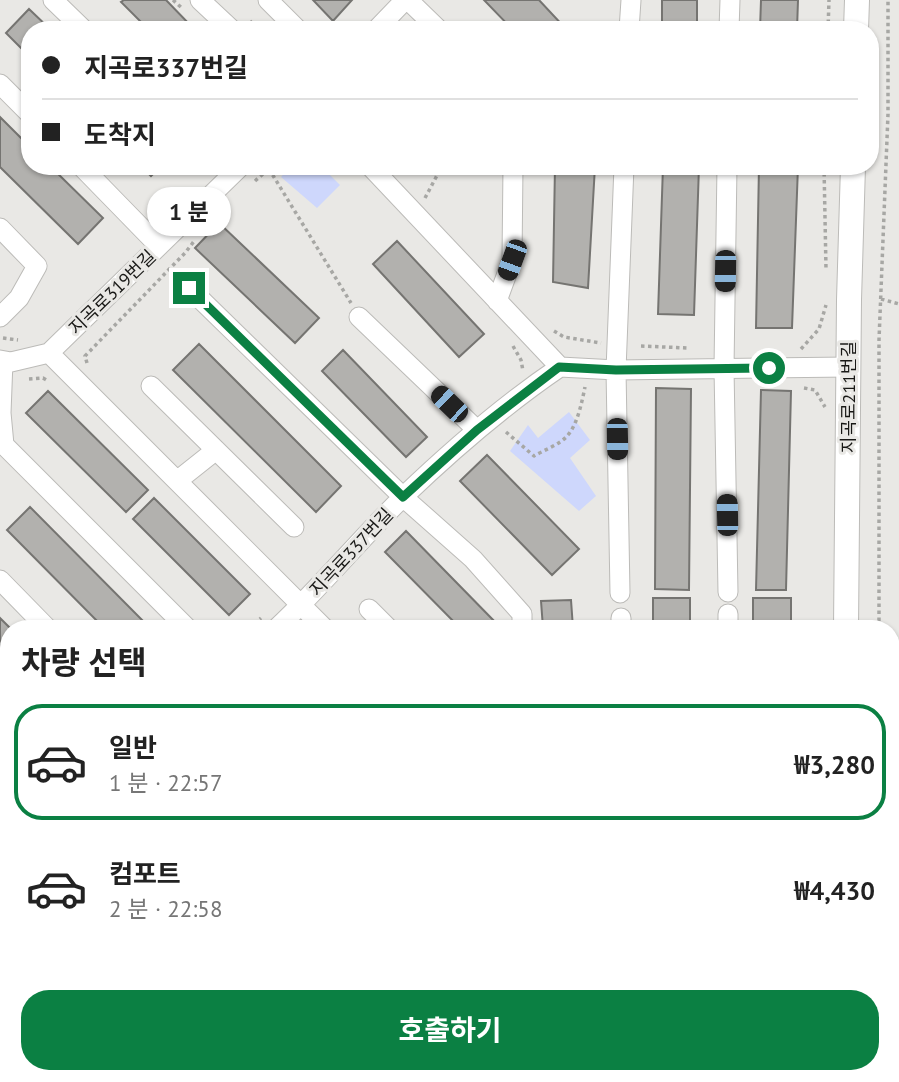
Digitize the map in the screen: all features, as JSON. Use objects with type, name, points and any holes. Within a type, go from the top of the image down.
[{"type":"main road","points":[[856,21],[857,0]]},
{"type":"main road","name":"지곡로211번길","points":[[846,620],[853,175]]},
{"type":"street","points":[[53,0],[75,21]]},
{"type":"street","points":[[200,0],[222,21]]},
{"type":"street","points":[[268,0],[289,21]]},
{"type":"street","points":[[385,21],[407,0],[429,21]]},
{"type":"street","points":[[630,21],[631,0]]},
{"type":"street","points":[[729,21],[730,0]]},
{"type":"street","points":[[0,84],[21,105]]},
{"type":"street","points":[[90,175],[159,246]]},
{"type":"street","name":"지곡로319번길","points":[[49,353],[227,175]]},
{"type":"street","points":[[365,175],[497,301],[559,367],[616,370],[849,367]]},
{"type":"street","points":[[497,301],[512,260],[513,175]]},
{"type":"street","points":[[620,593],[616,370],[624,175]]},
{"type":"street","points":[[727,175],[724,368],[728,592]]},
{"type":"street","points":[[0,228],[37,266],[19,298],[0,317]]},
{"type":"street","points":[[189,288],[403,497],[473,559],[522,614],[522,620]]},
{"type":"street","points":[[359,317],[477,430]]},
{"type":"street","points":[[179,620],[4,445],[1,360],[11,362],[49,353],[316,620]]},
{"type":"street","name":"지곡로337번길","points":[[285,620],[403,497],[477,430],[559,367]]},
{"type":"street","points":[[151,386],[294,527]]},
{"type":"street","points":[[177,481],[216,450]]},
{"type":"street","points":[[0,580],[39,620]]},
{"type":"street","points":[[369,609],[380,620]]},
{"type":"path","points":[[829,21],[830,0]]},
{"type":"path","points":[[878,620],[880,299],[888,114],[888,0]]},
{"type":"path","points":[[250,185],[262,175]]},
{"type":"path","points":[[275,175],[359,317]]},
{"type":"path","points":[[423,201],[437,175]]},
{"type":"path","points":[[824,175],[827,275]]},
{"type":"path","points":[[87,368],[86,356],[185,253],[199,234]]},
{"type":"path","points":[[880,299],[899,304]]},
{"type":"path","points":[[812,337],[819,328],[828,300]]},
{"type":"path","points":[[551,330],[565,337],[603,343]]},
{"type":"path","points":[[510,342],[524,370],[514,379]]},
{"type":"path","points":[[641,346],[696,348]]},
{"type":"path","points":[[17,381],[43,378],[52,384]]},
{"type":"path","points":[[514,425],[506,432],[534,456],[568,436],[586,385],[582,384]]},
{"type":"shaded area","points":[[330,175],[340,185],[317,208],[281,177]]},
{"type":"shaded area","points":[[569,412],[590,440],[570,458],[596,496],[579,511],[510,451],[528,425],[538,438]]},
{"type":"building","points":[[166,0],[186,21],[140,21],[121,2]]},
{"type":"building","points":[[313,0],[352,0],[333,21]]},
{"type":"building","points":[[484,0],[539,0],[559,21],[504,21]]},
{"type":"building","points":[[662,0],[697,0],[697,21],[662,21]]},
{"type":"building","points":[[761,0],[798,0],[797,21],[760,21]]},
{"type":"building","points":[[29,9],[42,21],[21,21],[21,48],[6,33]]},
{"type":"building","points":[[0,117],[21,138],[21,175],[59,175],[103,218],[78,244],[0,167]]},
{"type":"building","points":[[555,175],[594,175],[588,288],[553,282]]},
{"type":"building","points":[[663,175],[699,175],[694,315],[658,314]]},
{"type":"building","points":[[759,175],[798,175],[792,328],[756,328]]},
{"type":"building","points":[[219,223],[319,318],[295,343],[195,248]]},
{"type":"building","points":[[397,241],[484,334],[459,357],[373,264]]},
{"type":"building","points":[[199,344],[341,486],[316,512],[173,370]]},
{"type":"building","points":[[343,350],[427,437],[406,457],[322,371]]},
{"type":"building","points":[[656,388],[691,389],[689,590],[655,589]]},
{"type":"building","points":[[761,390],[791,391],[786,590],[756,590]]},
{"type":"building","points":[[48,391],[148,490],[126,512],[26,413]]},
{"type":"building","points":[[487,455],[579,549],[552,575],[460,481]]},
{"type":"building","points":[[154,498],[250,594],[229,615],[133,519]]},
{"type":"building","points":[[30,507],[142,620],[96,620],[7,530]]},
{"type":"building","points":[[406,531],[493,620],[452,620],[385,552]]},
{"type":"building","points":[[653,598],[690,598],[690,620],[653,620]]},
{"type":"building","points":[[753,598],[791,598],[791,620],[753,620]]},
{"type":"building","points":[[571,600],[572,620],[542,620],[541,601]]},
{"type":"route","points":[[189,288],[403,497],[477,430],[559,367],[616,370],[769,368]]}]
